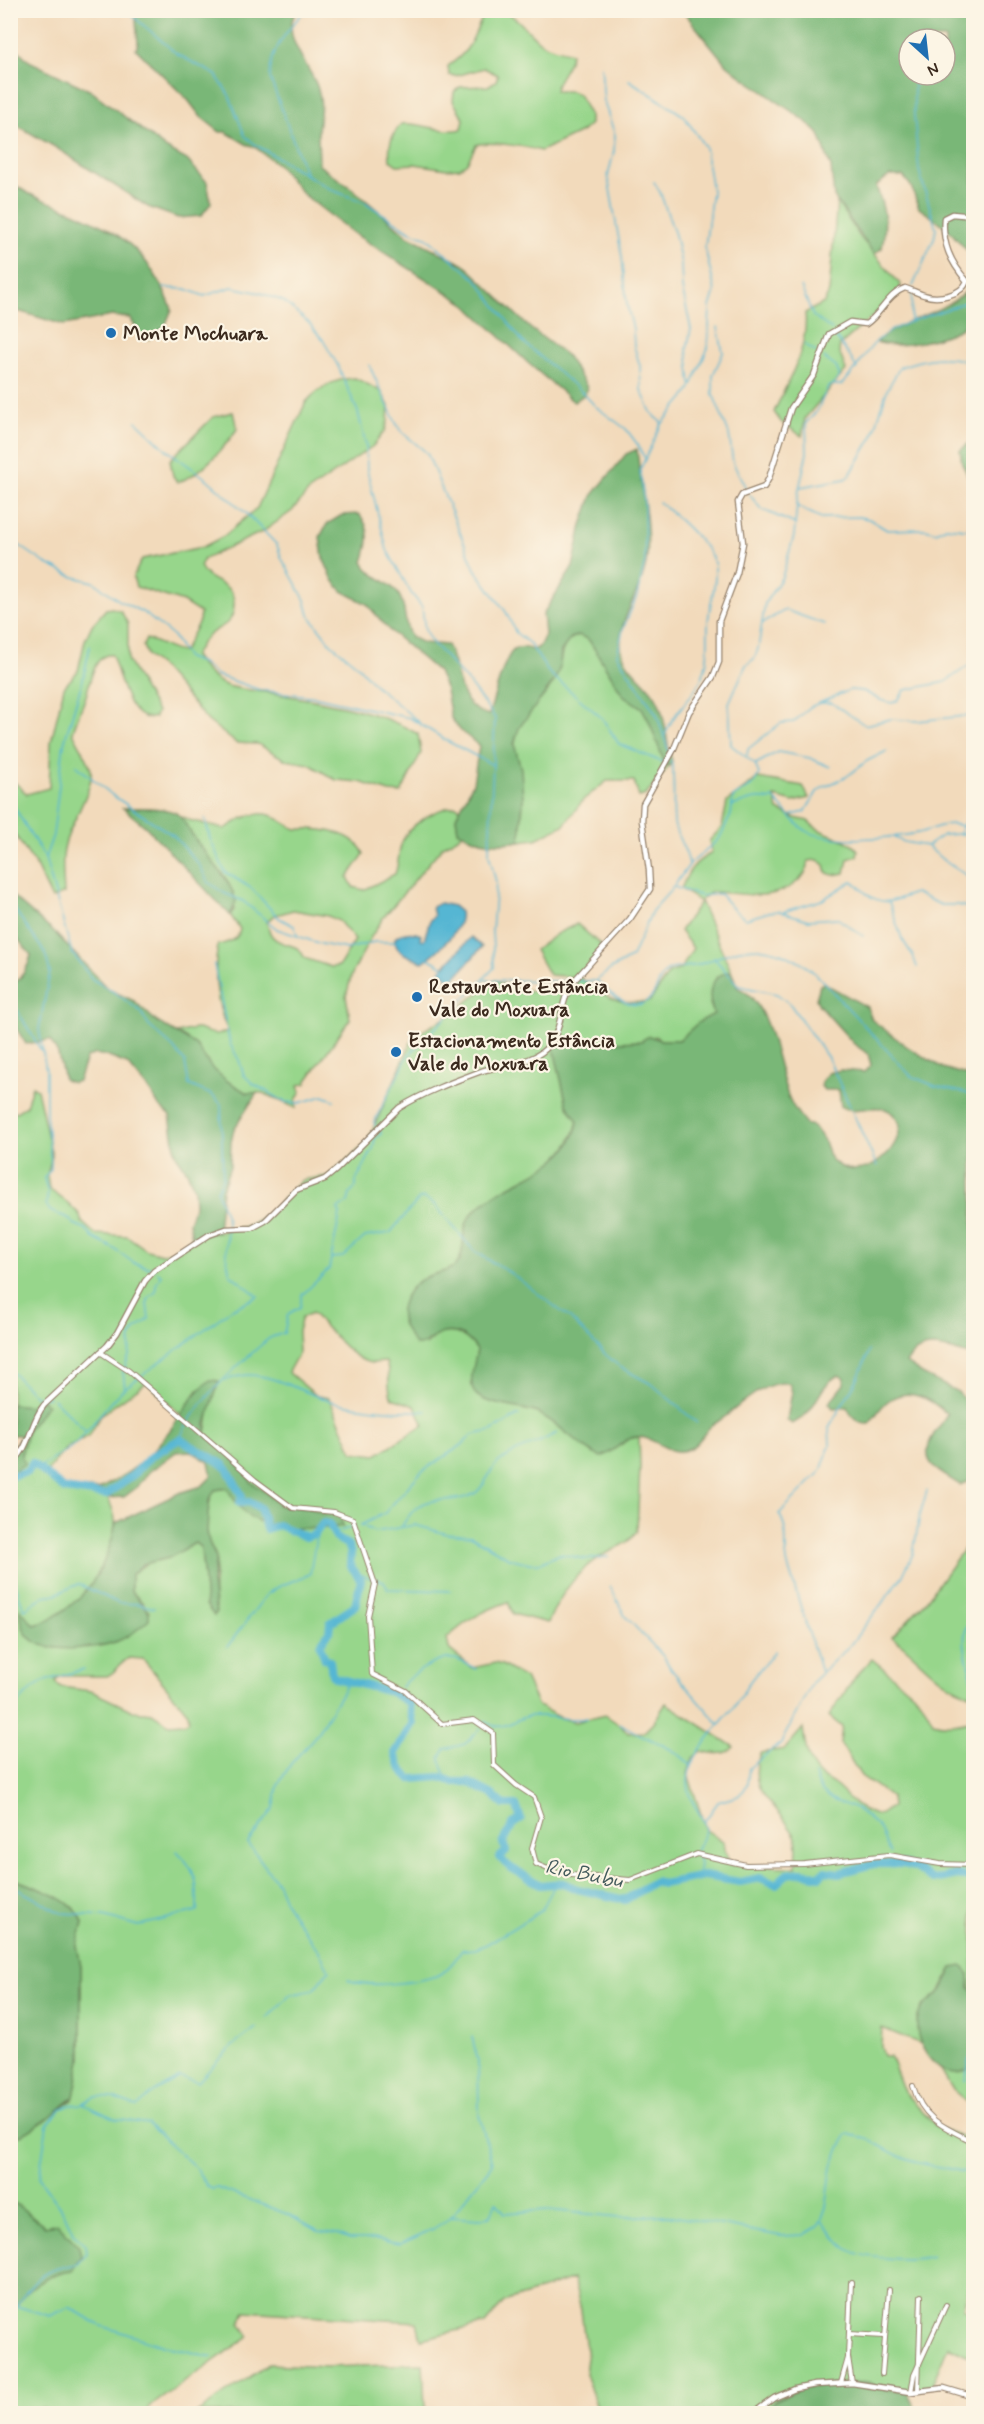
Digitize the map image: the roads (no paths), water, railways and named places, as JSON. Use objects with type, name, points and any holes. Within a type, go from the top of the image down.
[{"type":"street","points":[[10,1464],[20,1457],[27,1444],[35,1416],[117,1333],[145,1281],[154,1270],[209,1235],[226,1229],[252,1228],[265,1221],[296,1190],[325,1179],[336,1170],[399,1108],[411,1100],[480,1072],[538,1055],[550,1045],[571,984],[630,919],[650,889],[642,821],[643,804],[673,751],[689,712],[712,678],[719,662],[719,621],[736,573],[742,543],[738,502],[742,495],[764,486],[769,478],[791,408],[814,375],[829,334],[850,322],[866,324],[873,319],[896,291],[905,288],[926,296],[956,294],[964,289],[967,281],[954,267],[948,254],[943,229],[944,218],[951,214],[974,216]]},
{"type":"street","points":[[100,1352],[129,1371],[255,1480],[293,1508],[334,1512],[353,1519],[375,1584],[368,1616],[372,1674],[406,1691],[442,1724],[474,1720],[493,1733],[494,1765],[516,1785],[534,1797],[541,1817],[532,1848],[536,1864],[560,1874],[630,1881],[697,1854],[746,1864],[804,1864],[889,1856],[940,1864],[974,1865]]},
{"type":"street","points":[[913,2086],[917,2099],[928,2115],[974,2142]]},
{"type":"street","points":[[851,2283],[848,2357],[852,2383]]},
{"type":"street","points":[[882,2374],[889,2290]]},
{"type":"street","points":[[918,2391],[921,2296]]},
{"type":"street","points":[[911,2392],[917,2367],[946,2305]]},
{"type":"street","points":[[849,2334],[884,2336]]},
{"type":"street","points":[[841,2383],[848,2357]]},
{"type":"street","points":[[752,2414],[774,2398],[795,2389],[841,2383],[911,2392],[944,2388],[974,2397]]},
{"type":"water","points":[[440,903],[453,906],[460,912],[458,926],[448,940],[423,962],[400,951],[395,938],[400,934],[411,933],[421,935],[420,939],[424,940],[430,920],[434,916],[432,907]]},
{"type":"water","points":[[471,937],[482,947],[452,981],[440,971]]},
{"type":"waterway","points":[[126,10],[177,54],[216,75],[229,95],[245,136],[256,145],[332,190],[366,203],[411,232],[426,237],[477,280],[522,341],[596,407],[626,429],[644,457]]},
{"type":"waterway","points":[[305,10],[276,49],[270,78],[306,175]]},
{"type":"waterway","points":[[601,66],[604,102],[615,135],[608,176],[622,257],[627,305],[640,366],[641,390],[651,412],[662,423]]},
{"type":"waterway","points":[[629,80],[684,116],[705,147],[712,191],[705,248],[715,291],[710,307],[708,348],[689,392],[661,425],[640,470],[644,501],[645,562],[637,596],[623,629],[617,655],[657,715],[669,752]]},
{"type":"waterway","points":[[913,286],[934,239],[936,229],[919,170],[914,87]]},
{"type":"waterway","points":[[654,182],[660,192],[675,235],[681,263],[682,288],[691,329],[687,349],[691,384]]},
{"type":"waterway","points":[[164,288],[186,289],[204,296],[232,287],[261,293],[283,301],[309,323],[323,340],[338,366],[358,412],[366,446],[367,470],[387,550],[411,593],[422,607],[425,630],[430,640],[468,682],[495,718],[489,854],[496,882],[492,931],[494,968],[408,1056],[374,1122],[375,1126]]},
{"type":"waterway","points":[[801,287],[813,316],[832,330]]},
{"type":"waterway","points":[[911,322],[912,293]]},
{"type":"waterway","points":[[835,385],[841,385],[847,380],[874,343],[891,331],[974,298]]},
{"type":"waterway","points":[[718,327],[723,353],[713,375],[713,394],[729,434],[733,463],[748,492]]},
{"type":"waterway","points":[[834,335],[857,369]]},
{"type":"waterway","points":[[804,344],[816,352]]},
{"type":"waterway","points":[[575,981],[596,981],[632,957],[652,911],[690,864],[719,839],[731,815],[733,797],[753,785],[759,774],[755,764],[731,745],[729,703],[746,665],[754,659],[758,649],[765,603],[782,577],[794,536],[798,494],[807,453],[806,423],[817,411],[828,387],[833,385],[840,376],[836,367],[824,358]]},
{"type":"waterway","points":[[800,487],[845,479],[850,475],[873,436],[887,390],[900,367],[937,358],[974,363]]},
{"type":"waterway","points":[[369,365],[396,423],[403,433],[427,453],[475,569],[506,612],[516,633],[529,643],[549,673],[602,718],[619,744],[662,762]]},
{"type":"waterway","points":[[136,421],[167,450],[208,480],[247,514],[277,545],[282,559],[305,600],[309,615],[331,644],[419,722]]},
{"type":"waterway","points":[[750,495],[761,509],[795,524]]},
{"type":"waterway","points":[[659,502],[701,541],[713,560],[715,568],[705,671],[694,692],[673,718],[665,735]]},
{"type":"waterway","points":[[798,507],[821,518],[869,519],[887,530],[926,529],[936,532],[946,527],[974,530]]},
{"type":"waterway","points":[[10,539],[45,563],[74,577],[94,582],[120,601],[144,613],[173,636],[187,658],[202,663],[216,675],[260,690],[317,697],[410,718],[493,765]]},
{"type":"waterway","points":[[763,623],[785,610],[824,624]]},
{"type":"waterway","points":[[45,858],[53,835],[64,743],[90,646]]},
{"type":"waterway","points":[[747,755],[748,749],[781,723],[794,722],[810,707],[850,690],[863,691],[880,700],[892,703],[898,700],[905,690],[945,682],[974,662]]},
{"type":"waterway","points":[[821,703],[832,703],[865,725],[891,719],[917,721],[974,715]]},
{"type":"waterway","points":[[792,815],[805,812],[822,788],[846,777],[867,761],[887,751]]},
{"type":"waterway","points":[[756,764],[778,752],[810,758],[830,767]]},
{"type":"waterway","points":[[671,760],[674,823],[689,864]]},
{"type":"waterway","points":[[76,765],[112,795],[174,836],[200,866],[208,882],[224,893],[243,901],[277,929],[321,944],[347,949],[374,942],[396,942]]},
{"type":"waterway","points":[[732,806],[755,799],[770,800],[773,798],[805,830],[828,837],[860,839],[893,837],[951,824],[962,826]]},
{"type":"waterway","points":[[10,800],[45,858],[72,953],[92,979],[140,1011],[149,1026],[173,1047],[185,1062],[189,1085],[212,1095],[221,1104],[223,1177],[217,1191],[227,1220],[226,1255],[230,1274],[258,1296],[232,1309],[125,1388],[74,1445],[39,1467]]},
{"type":"waterway","points":[[960,832],[966,819],[974,813]]},
{"type":"waterway","points":[[205,819],[210,839],[225,872],[251,888],[279,918],[294,926],[297,934]]},
{"type":"waterway","points":[[927,846],[943,835],[974,833]]},
{"type":"waterway","points":[[893,837],[904,842],[927,846],[943,860],[974,880]]},
{"type":"waterway","points":[[782,912],[822,900],[852,881],[867,894],[880,901],[897,900],[915,893],[941,905],[958,905],[974,909]]},
{"type":"waterway","points":[[674,887],[701,896],[720,894],[734,910],[746,919],[779,911],[808,920],[837,918],[863,936]]},
{"type":"waterway","points":[[889,902],[902,939],[917,967]]},
{"type":"waterway","points":[[10,903],[45,953],[50,972],[39,1029],[46,1070],[46,1114],[51,1161],[51,1169],[44,1178],[48,1193],[46,1204],[50,1211],[86,1229],[93,1238],[113,1248],[134,1263],[154,1269]]},
{"type":"waterway","points":[[597,981],[617,998],[625,1002],[641,1004],[648,1001],[662,977],[669,970],[697,965],[739,950],[755,948],[784,954],[817,975],[911,1076],[935,1086],[974,1095]]},
{"type":"waterway","points":[[428,958],[444,967]]},
{"type":"waterway","points":[[714,958],[739,986],[777,994],[790,1004],[828,1058],[877,1166]]},
{"type":"waterway","points":[[214,964],[230,1044],[244,1075],[252,1083],[285,1102],[299,1103],[323,1096],[334,1100]]},
{"type":"waterway","points":[[485,980],[570,981]]},
{"type":"waterway","points":[[10,998],[42,1052]]},
{"type":"waterway","points":[[180,1439],[194,1413],[205,1399],[269,1339],[284,1333],[288,1314],[300,1307],[302,1295],[329,1269],[340,1214],[338,1209],[348,1202],[350,1194],[356,1187],[356,1181],[373,1149],[375,1138],[381,1134],[380,1130]]},
{"type":"waterway","points":[[331,1258],[343,1257],[365,1237],[390,1233],[419,1199],[424,1198],[434,1204],[474,1251],[512,1274],[570,1318],[620,1367],[653,1385],[697,1423]]},
{"type":"waterway","points":[[125,1388],[123,1372],[129,1356],[131,1336],[149,1319],[147,1304],[149,1297],[156,1292],[156,1284],[161,1275],[158,1272]]},
{"type":"waterway","points":[[821,1672],[788,1566],[784,1527],[779,1514],[821,1471],[830,1445],[829,1427],[858,1378],[869,1351]]},
{"type":"waterway","points":[[10,1370],[36,1397],[49,1397]]},
{"type":"waterway","points":[[226,1380],[245,1375],[259,1376],[282,1382],[337,1403],[382,1410],[426,1411]]},
{"type":"waterway","points":[[53,1399],[86,1431]]},
{"type":"waterway","points":[[361,1525],[385,1513],[421,1472],[462,1445],[472,1435],[491,1431],[519,1415]]},
{"type":"waterway","points":[[402,1526],[412,1512],[422,1504],[436,1500],[460,1499],[474,1494],[499,1462],[557,1433]]},
{"type":"waterway","name":"Rio Bubu","points":[[10,1476],[27,1472],[32,1463],[64,1489],[106,1495],[133,1475],[151,1456],[180,1439],[224,1465],[242,1496],[240,1503],[249,1502],[260,1508],[266,1529],[278,1525],[306,1537],[315,1534],[323,1523],[329,1524],[336,1538],[348,1545],[351,1553],[350,1565],[361,1580],[355,1606],[330,1623],[329,1632],[320,1645],[325,1659],[330,1661],[332,1675],[391,1692],[409,1703],[413,1724],[395,1753],[400,1767],[410,1779],[441,1777],[453,1782],[468,1782],[493,1795],[504,1805],[516,1805],[521,1819],[513,1824],[503,1843],[506,1851],[500,1857],[503,1862],[540,1885],[563,1883],[577,1889],[625,1900],[655,1881],[663,1884],[704,1876],[740,1882],[760,1878],[776,1884],[787,1874],[802,1872],[820,1876],[824,1871],[839,1873],[874,1864],[903,1864],[916,1868],[933,1880],[958,1875],[974,1880]]},
{"type":"waterway","points":[[704,1822],[718,1802],[738,1796],[744,1790],[749,1768],[781,1743],[813,1681],[850,1645],[902,1577],[913,1554],[920,1514],[927,1491]]},
{"type":"waterway","points":[[361,1525],[375,1532],[415,1525],[447,1534],[471,1536],[509,1558],[529,1563],[540,1563],[560,1554],[585,1559],[608,1557]]},
{"type":"waterway","points":[[334,1533],[353,1527]]},
{"type":"waterway","points":[[227,1647],[267,1594],[310,1574],[317,1531]]},
{"type":"waterway","points":[[10,1568],[25,1609],[44,1596],[56,1594],[79,1584],[118,1603],[139,1604],[154,1608]]},
{"type":"waterway","points":[[358,1574],[371,1578]]},
{"type":"waterway","points":[[376,1579],[384,1581],[388,1589],[451,1591]]},
{"type":"waterway","points":[[610,1586],[625,1616],[664,1657],[671,1669],[718,1723]]},
{"type":"waterway","points":[[974,1615],[968,1623],[964,1640],[974,1686]]},
{"type":"waterway","points":[[696,1852],[706,1829],[691,1797],[689,1772],[705,1742],[775,1651]]},
{"type":"waterway","points":[[401,1687],[418,1672],[441,1660],[457,1660],[476,1669]]},
{"type":"waterway","points":[[10,1712],[42,1682],[84,1669]]},
{"type":"waterway","points":[[267,2018],[290,1995],[313,1990],[329,1970],[320,1953],[287,1906],[278,1884],[248,1843],[274,1808],[278,1785],[290,1765],[316,1735],[349,1681]]},
{"type":"waterway","name":"Rio Bubu","points":[[402,1692],[402,1698]]},
{"type":"waterway","points":[[974,1701],[974,1731]]},
{"type":"waterway","points":[[483,1724],[485,1721],[491,1725],[503,1726],[529,1716],[587,1718]]},
{"type":"waterway","points":[[620,1723],[667,1747],[692,1767]]},
{"type":"waterway","points":[[446,1778],[440,1758],[445,1749],[465,1744],[481,1728]]},
{"type":"waterway","points":[[815,1775],[825,1795],[856,1809],[878,1827],[890,1853]]},
{"type":"waterway","points":[[10,1885],[62,1913],[104,1916],[138,1926],[197,1911],[195,1878],[189,1865],[177,1851]]},
{"type":"waterway","points":[[698,1856],[700,1864],[698,1877]]},
{"type":"waterway","points":[[348,1980],[368,1984],[392,1984],[436,1976],[448,1968],[462,1950],[475,1949],[487,1944],[541,1911],[556,1883]]},
{"type":"waterway","points":[[10,2314],[31,2286],[44,2274],[77,2264],[87,2253],[86,2244],[74,2235],[64,2213],[39,2178],[47,2125],[61,2109],[70,2105],[82,2104],[95,2097],[113,2098],[137,2107],[155,2091],[180,2077],[198,2082],[230,2048],[256,2028]]},
{"type":"waterway","points":[[83,2104],[116,2119],[148,2124],[195,2167],[207,2186],[212,2189],[218,2188],[287,2214],[318,2231],[350,2239],[372,2239],[400,2244],[433,2229],[451,2217],[492,2164],[479,2114],[478,2061],[472,2037]]},
{"type":"waterway","points":[[965,2081],[974,2042]]},
{"type":"waterway","points":[[451,2217],[481,2219],[491,2215],[496,2202],[505,2213],[548,2210],[620,2217],[667,2215],[781,2236],[804,2235],[817,2227],[821,2221],[826,2207],[832,2166],[846,2135],[866,2139],[915,2162],[974,2175]]},
{"type":"waterway","points":[[822,2221],[841,2243],[856,2253],[914,2259],[932,2256]]},
{"type":"waterway","points":[[16,2306],[50,2316],[69,2307],[99,2325],[161,2345],[212,2357]]},
{"type":"place","name":"Monte Mochuara","points":[[111,333]]},
{"type":"place","name":"Restaurante Estância Vale do Moxuara","points":[[417,997]]},
{"type":"place","name":"Estacionamento Estância Vale do Moxuara","points":[[396,1052]]}]
